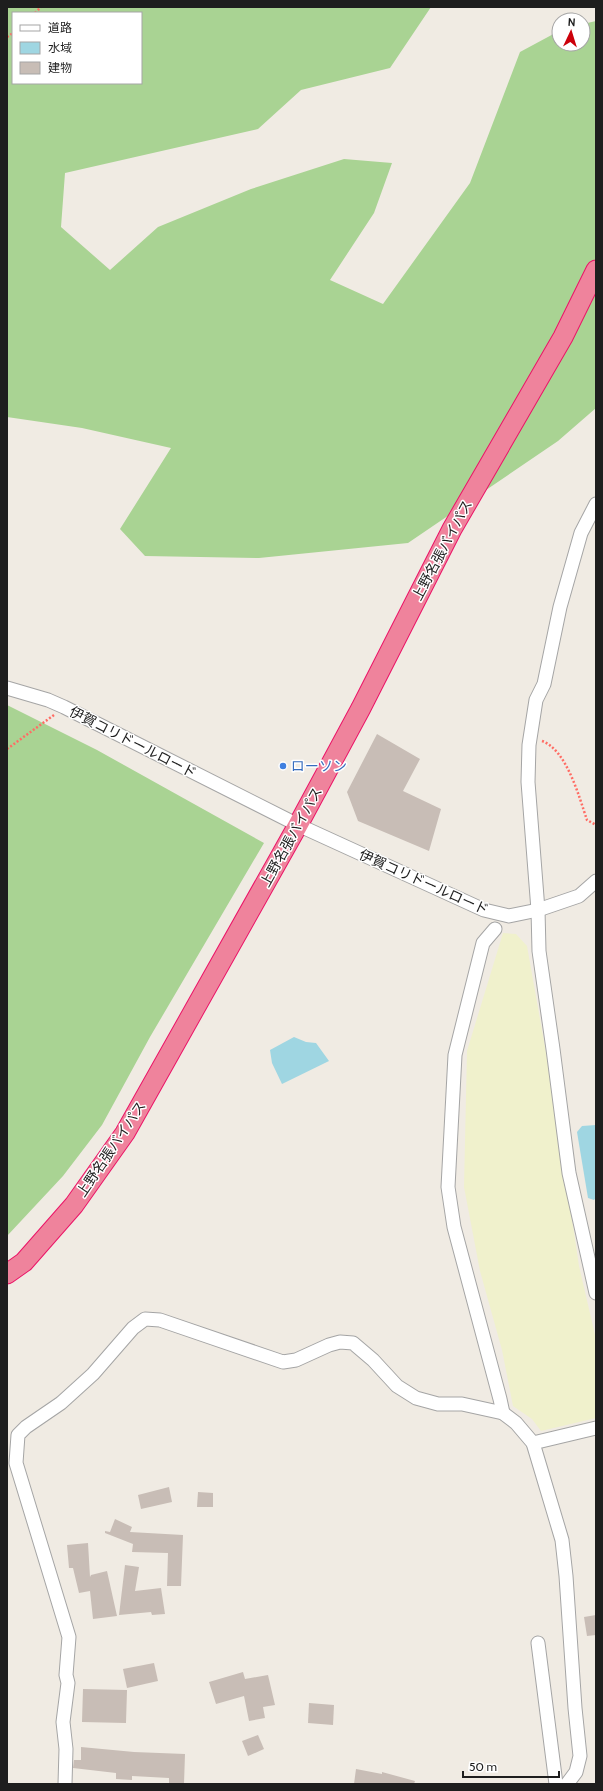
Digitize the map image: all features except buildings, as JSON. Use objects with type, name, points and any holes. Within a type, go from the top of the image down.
[{"type":"highway","name":"上野名張バイパス","points":[[7,1274],[24,1262],[74,1205],[125,1133],[298,825],[361,708],[452,529],[562,337],[596,270]]},
{"type":"street","points":[[596,504],[581,533],[560,607],[544,684],[536,700],[530,738],[528,782],[538,910],[539,951],[554,1049],[569,1173],[596,1293]]},
{"type":"street","name":"伊賀コリドールロード","points":[[7,688],[48,700],[64,707],[298,825],[484,910],[509,916],[538,910],[579,896],[596,881]]},
{"type":"street","points":[[496,928],[483,943],[455,1055],[448,1188],[454,1227],[503,1414]]},
{"type":"street","points":[[65,1784],[66,1749],[63,1722],[68,1683],[66,1675],[70,1637],[16,1464],[18,1435],[26,1427],[61,1403],[93,1374],[133,1328],[145,1319],[160,1320],[283,1362],[296,1360],[329,1344],[340,1342],[353,1343],[373,1360],[397,1386],[416,1398],[438,1404],[462,1404],[503,1414],[516,1422],[532,1443],[562,1540],[566,1576],[574,1701],[580,1756],[576,1772],[567,1784]]},
{"type":"street","points":[[532,1443],[596,1428]]},
{"type":"street","points":[[538,1644],[556,1784]]},
{"type":"path","points":[[7,748],[64,707]]},
{"type":"path","points":[[530,738],[545,742],[556,750],[570,776],[587,820],[596,825]]},
{"type":"green space","points":[[7,7],[431,7],[390,68],[301,90],[258,129],[65,173],[61,227],[110,270],[158,227],[251,189],[344,159],[392,163],[374,213],[330,280],[383,304],[470,183],[520,52],[551,35],[551,52],[591,52],[591,22],[596,21],[596,408],[558,441],[408,543],[259,558],[145,556],[120,529],[171,448],[82,428],[7,417]]},
{"type":"green space","points":[[7,705],[97,750],[264,843],[150,1037],[102,1125],[63,1176],[7,1236]]},
{"type":"green space","points":[[503,933],[516,934],[527,946],[553,1092],[579,1266],[596,1339],[596,1418],[541,1431],[532,1419],[513,1406],[502,1350],[480,1271],[464,1187],[467,1051]]},
{"type":"water","points":[[294,1037],[306,1042],[316,1043],[329,1061],[282,1084],[272,1063],[270,1050]]},
{"type":"water","points":[[596,1125],[596,1198],[594,1200],[588,1198],[577,1132],[582,1126]]},
{"type":"place","name":"ローソン","points":[[283,766]]}]
